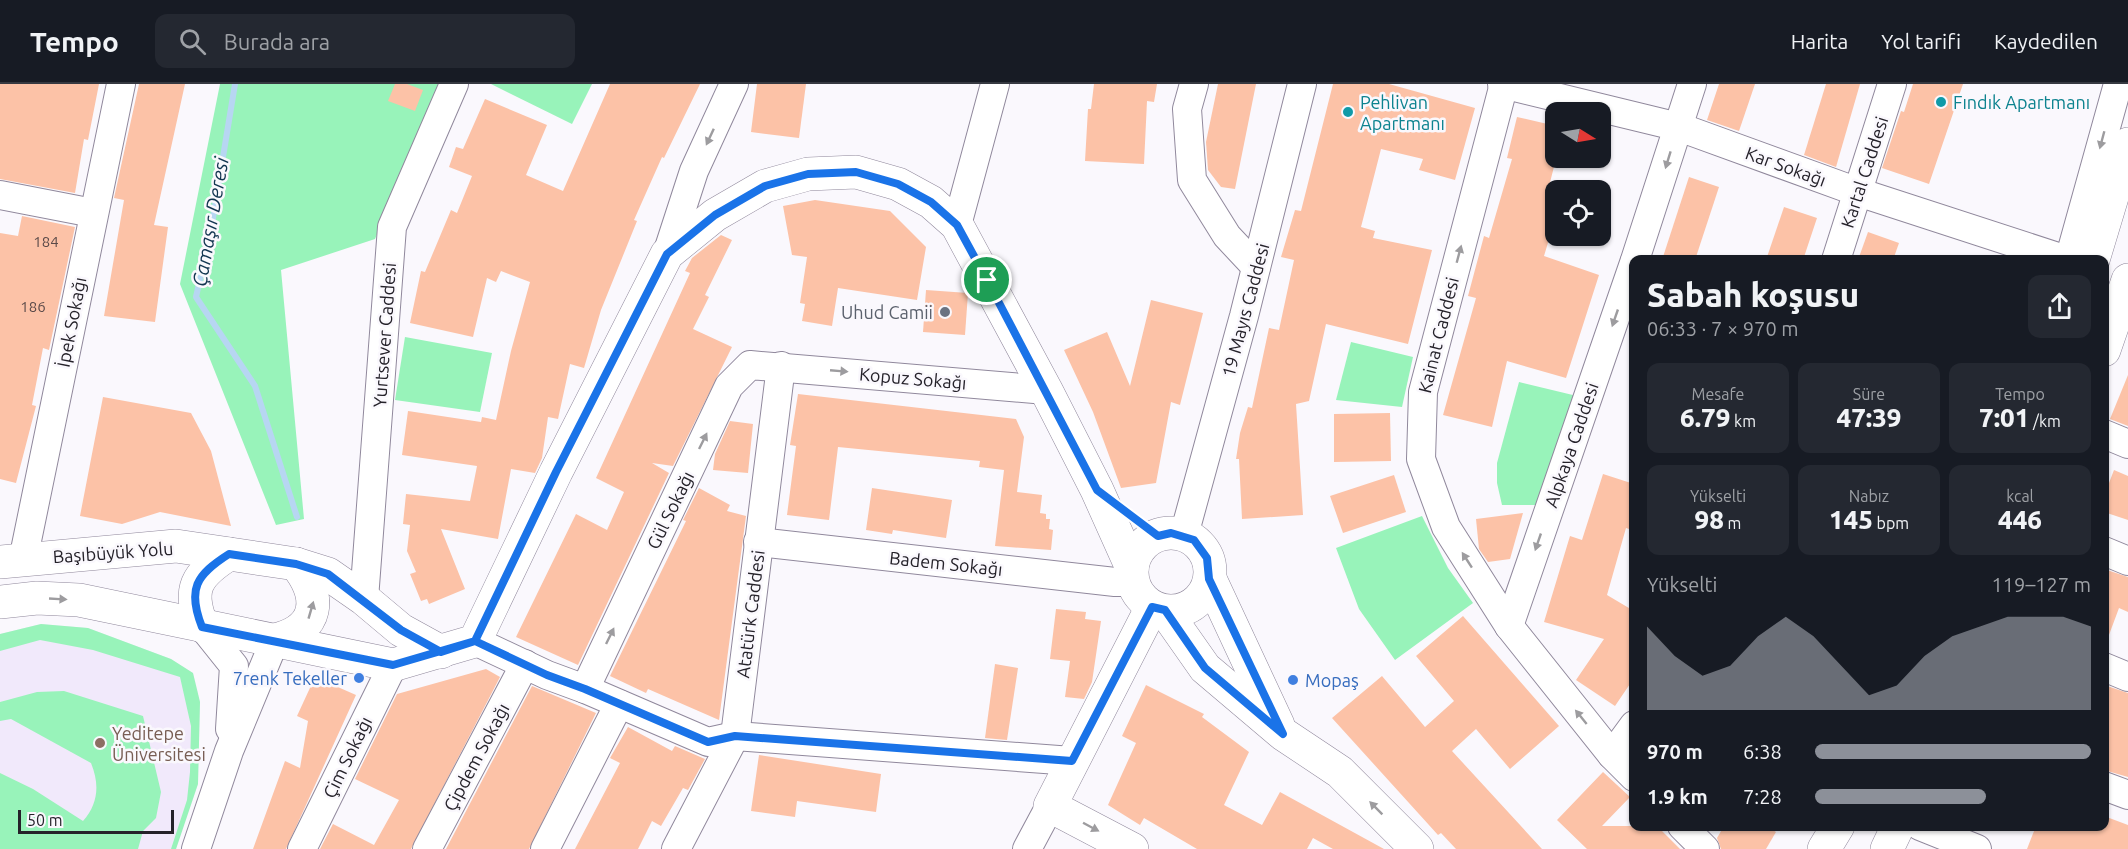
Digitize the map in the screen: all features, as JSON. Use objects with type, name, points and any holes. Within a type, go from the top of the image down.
[{"type":"main road","points":[[2096,255],[2119,210],[2128,144]]},
{"type":"main road","points":[[0,602],[37,598],[79,600],[393,665],[475,641],[556,472],[667,254],[715,215],[765,186],[808,174],[856,172],[898,184],[931,202],[957,225],[1046,390],[1145,592],[1205,668],[1283,734],[1340,772],[1417,849]]},
{"type":"main road","points":[[2115,336],[2128,280]]},
{"type":"main road","points":[[1097,490],[1171,535],[1202,548],[1210,568],[1209,579],[1206,591],[1188,608],[1176,611],[1145,592]]},
{"type":"main road","points":[[1132,849],[1050,806],[1072,761],[1145,592],[1140,548],[1171,535]]},
{"type":"main road","name":"Başıbüyük Yolu","points":[[11,561],[176,546],[296,564],[328,574],[364,599],[401,630],[441,652]]},
{"type":"main road","points":[[202,627],[194,606],[194,592],[200,578],[210,566],[229,554]]},
{"type":"main road","points":[[276,640],[300,631],[311,613],[314,599],[312,589],[296,564]]},
{"type":"main road","points":[[1209,579],[1283,734]]},
{"type":"main road","points":[[1824,849],[1835,831]]},
{"type":"main road","points":[[1887,849],[1896,831]]},
{"type":"street","name":"İpek Sokağı","points":[[11,561],[121,84]]},
{"type":"street","name":"Yurtsever Caddesi","points":[[364,599],[392,228],[454,84]]},
{"type":"street","points":[[667,254],[694,171],[734,84]]},
{"type":"street","points":[[957,225],[995,84]]},
{"type":"street","points":[[1194,84],[1187,109],[1192,180],[1227,236],[1256,267]]},
{"type":"street","name":"19 Mayıs Caddesi","points":[[1171,535],[1256,267],[1302,84]]},
{"type":"street","name":"Kar Sokağı","points":[[1503,84],[1678,127],[1858,192],[2053,255]]},
{"type":"street","name":"Kainat Caddesi","points":[[1503,84],[1422,392],[1421,459],[1446,527],[1509,626],[1612,755],[1629,772]]},
{"type":"street","name":"Alpkaya Caddesi","points":[[1636,255],[1692,84]]},
{"type":"street","name":"Kartal Caddesi","points":[[1838,255],[1892,84]]},
{"type":"street","points":[[2069,255],[2118,84]]},
{"type":"street","points":[[0,195],[93,213]]},
{"type":"street","name":"Alpkaya Caddesi","points":[[1509,626],[1629,276]]},
{"type":"street","name":"Gül Sokağı","points":[[585,689],[729,386],[750,365],[781,366]]},
{"type":"street","name":"Kopuz Sokağı","points":[[781,366],[1046,390]]},
{"type":"street","name":"Atatürk Caddesi","points":[[676,849],[735,736],[781,366]]},
{"type":"street","points":[[2109,436],[2128,444]]},
{"type":"street","name":"Badem Sokağı","points":[[758,542],[1115,582],[1145,592]]},
{"type":"street","points":[[2109,553],[2128,561]]},
{"type":"street","points":[[202,627],[234,666],[229,751]]},
{"type":"street","points":[[196,849],[229,751],[276,640]]},
{"type":"street","points":[[475,641],[547,675],[708,742],[735,736],[1072,761]]},
{"type":"street","name":"Çipdem Sokağı","points":[[427,849],[525,664]]},
{"type":"street","name":"Çim Sokağı","points":[[302,849],[393,665]]},
{"type":"street","points":[[2109,669],[2128,676]]},
{"type":"street","points":[[545,849],[619,704]]},
{"type":"street","points":[[1612,755],[1629,732]]},
{"type":"street","points":[[2109,788],[2128,795]]},
{"type":"street","points":[[1027,849],[1050,806]]},
{"type":"street","points":[[1687,831],[1705,849]]},
{"type":"street","points":[[1932,831],[1977,849]]},
{"type":"shaded area","name":"Yeditepe Üniversitesi","points":[[41,624],[88,628],[171,659],[193,673],[200,702],[198,784],[176,849],[0,849],[0,634]]},
{"type":"green space","points":[[220,84],[441,84],[375,239],[281,270],[304,519],[276,525],[180,284]]},
{"type":"green space","points":[[491,84],[592,84],[572,124]]},
{"type":"green space","points":[[405,337],[492,353],[480,412],[395,400]]},
{"type":"green space","points":[[1351,342],[1413,357],[1402,407],[1336,400]]},
{"type":"green space","points":[[1519,382],[1577,396],[1547,505],[1502,505],[1497,483],[1497,463]]},
{"type":"green space","points":[[1422,516],[1448,568],[1473,603],[1395,660],[1359,609],[1336,548]]},
{"type":"green space","points":[[41,624],[88,628],[171,659],[193,673],[200,702],[198,784],[176,849],[171,849],[187,800],[190,772],[191,726],[180,677],[93,650],[40,640],[0,651],[0,634]]},
{"type":"green space","points":[[64,691],[143,716],[161,792],[156,818],[143,831],[138,849],[0,849],[0,773],[33,789],[83,821],[92,808],[96,794],[96,779],[91,763],[11,719],[0,721],[0,702],[37,692]]},
{"type":"building","points":[[0,84],[99,84],[88,140],[84,139],[75,193],[0,179]]},
{"type":"building","points":[[139,84],[185,84],[154,225],[168,227],[155,322],[104,316],[124,200],[114,198]]},
{"type":"building","points":[[395,84],[407,84],[423,90],[415,111],[388,101]]},
{"type":"building","points":[[610,84],[700,84],[664,158],[662,157],[634,220],[637,221],[601,310],[584,368],[570,364],[558,419],[548,417],[542,458],[535,473],[511,469],[498,539],[441,529],[465,589],[429,604],[427,599],[421,601],[410,574],[416,572],[407,551],[410,525],[403,524],[406,494],[470,501],[477,466],[402,455],[408,411],[481,422],[482,417],[496,420],[511,351],[530,282],[501,271],[496,282],[487,278],[473,337],[410,323],[421,271],[425,272],[451,210],[457,213],[472,176],[449,167],[456,147],[463,149],[485,99],[547,125],[526,175],[563,191]]},
{"type":"building","points":[[757,84],[806,84],[799,138],[751,132]]},
{"type":"building","points":[[1094,84],[1157,84],[1154,102],[1147,101],[1144,164],[1085,161],[1088,109],[1091,109]]},
{"type":"building","points":[[1218,84],[1256,84],[1235,189],[1221,187],[1208,170],[1206,142]]},
{"type":"building","points":[[1333,84],[1389,84],[1475,108],[1455,180],[1419,170],[1423,159],[1381,149],[1361,227],[1375,231],[1373,238],[1432,250],[1408,344],[1326,324],[1309,401],[1296,404],[1303,515],[1242,519],[1239,459],[1236,459],[1240,433],[1248,407],[1252,408],[1269,328],[1279,330],[1294,260],[1281,257],[1295,210],[1301,211]]},
{"type":"building","points":[[1719,84],[1755,84],[1739,131],[1707,120]]},
{"type":"building","points":[[1826,84],[1860,84],[1836,167],[1804,155]]},
{"type":"building","points":[[1913,84],[1963,84],[1929,184],[1882,168],[1901,111],[1904,112]]},
{"type":"building","points":[[1517,117],[1545,123],[1545,168],[1554,168],[1551,180],[1545,180],[1545,246],[1547,246],[1544,256],[1599,275],[1566,378],[1507,361],[1492,427],[1443,415],[1476,298],[1468,296],[1484,236],[1489,238],[1512,159],[1507,158]]},
{"type":"building","points":[[1689,177],[1719,187],[1697,255],[1664,255]]},
{"type":"building","points":[[815,200],[890,211],[926,247],[917,300],[838,288],[832,326],[802,321],[805,304],[800,303],[807,257],[792,255],[783,206]]},
{"type":"building","points":[[1784,207],[1817,218],[1805,255],[1768,255]]},
{"type":"building","points":[[22,216],[75,227],[49,350],[43,348],[32,405],[36,406],[16,483],[0,479],[0,233],[18,236]]},
{"type":"building","points":[[1868,232],[1899,243],[1895,255],[1860,255]]},
{"type":"building","points":[[721,235],[732,240],[705,295],[709,297],[693,329],[732,347],[673,466],[652,463],[669,473],[578,665],[516,637],[576,514],[607,530],[624,492],[596,478],[690,273],[685,271],[692,258]]},
{"type":"building","name":"Uhud Camii","points":[[926,290],[968,293],[965,335],[923,332]]},
{"type":"building","points":[[1151,300],[1203,313],[1180,405],[1171,402],[1156,483],[1121,488],[1093,412],[1064,350],[1107,332],[1130,386]]},
{"type":"building","points":[[2128,375],[2128,426],[2110,419]]},
{"type":"building","points":[[798,394],[1016,419],[1024,437],[1017,492],[1042,495],[1040,513],[1046,514],[1046,519],[1050,519],[1049,529],[1053,530],[1051,550],[995,546],[1004,470],[979,467],[980,461],[838,447],[829,520],[787,515],[796,446],[790,445]]},
{"type":"building","points":[[103,397],[191,413],[211,451],[231,526],[160,512],[122,524],[80,516]]},
{"type":"building","points":[[1390,413],[1391,461],[1334,462],[1334,414]]},
{"type":"building","points":[[730,421],[753,424],[748,473],[713,470],[715,454]]},
{"type":"building","points":[[2114,470],[2128,476],[2128,520],[2109,514],[2109,483]]},
{"type":"building","points":[[1603,474],[1629,482],[1629,529],[1626,528],[1607,595],[1629,608],[1629,685],[1615,706],[1576,680],[1604,639],[1544,622],[1570,536],[1582,540]]},
{"type":"building","points":[[1394,475],[1406,512],[1343,533],[1330,496]]},
{"type":"building","points":[[699,488],[730,505],[727,511],[746,516],[719,720],[648,689],[646,693],[610,676],[686,521],[683,520]]},
{"type":"building","points":[[872,488],[952,500],[946,538],[893,530],[892,534],[866,530]]},
{"type":"building","points":[[1523,513],[1510,559],[1488,562],[1479,549],[1476,519]]},
{"type":"building","points":[[2109,571],[2128,577],[2128,612],[2119,608],[2109,635]]},
{"type":"building","points":[[1056,609],[1086,612],[1085,619],[1101,621],[1092,682],[1084,699],[1065,697],[1070,661],[1050,659]]},
{"type":"building","points":[[1463,616],[1559,726],[1510,769],[1476,729],[1452,751],[1542,849],[1456,849],[1441,833],[1438,835],[1332,718],[1382,676],[1425,727],[1454,701],[1416,656]]},
{"type":"building","points":[[995,664],[1018,668],[1007,740],[985,738]]},
{"type":"building","points":[[486,669],[500,677],[411,849],[320,849],[333,824],[374,845],[399,800],[355,779],[397,694]]},
{"type":"building","points":[[315,677],[356,695],[286,849],[253,849],[285,761],[300,768],[308,721],[297,716]]},
{"type":"building","points":[[1146,685],[1204,714],[1202,717],[1249,752],[1224,805],[1262,825],[1280,792],[1384,849],[1333,849],[1313,838],[1307,849],[1197,849],[1144,818],[1140,825],[1108,805],[1136,743],[1122,736]]},
{"type":"building","points":[[532,686],[596,713],[529,849],[446,849]]},
{"type":"building","points":[[2109,687],[2128,693],[2128,777],[2109,771]]},
{"type":"building","points":[[628,727],[672,751],[675,746],[705,759],[688,790],[683,788],[661,826],[652,821],[638,849],[575,849],[620,763],[610,758]]},
{"type":"building","points":[[759,755],[881,774],[876,812],[797,801],[795,817],[751,811]]},
{"type":"building","points":[[1603,772],[1629,798],[1602,826],[1629,826],[1629,831],[1662,831],[1680,849],[1587,849],[1557,820]]},
{"type":"building","points":[[2109,818],[2128,825],[2128,849],[2027,849],[2034,831],[2109,831]]},
{"type":"building","points":[[1721,831],[1776,832],[1766,849],[1721,849],[1717,838]]},
{"type":"waterway","name":"Çamaşır Deresi","points":[[235,84],[211,230],[196,297],[255,386],[297,517]]},
{"type":"place","name":"Fındık Apartmanı","points":[[1941,102]]},
{"type":"place","name":"Pehlivan Apartmanı","points":[[1348,112]]},
{"type":"place","name":"Uhud Camii","points":[[945,312]]},
{"type":"place","name":"7renk Tekeller","points":[[359,678]]},
{"type":"place","name":"Mopaş","points":[[1293,680]]},
{"type":"place","name":"Yeditepe Üniversitesi","points":[[100,743]]},
{"type":"route","points":[[987,280],[957,225],[931,202],[898,184],[856,172],[808,174],[765,186],[715,215],[667,254],[556,472],[475,641],[441,652],[393,665],[343,653],[202,627],[194,606],[194,592],[200,578],[210,566],[229,554],[296,564],[328,574],[364,599],[401,630],[441,652],[475,641],[547,675],[708,742],[735,736],[1072,761],[1152,607],[1165,610],[1205,668],[1283,734],[1209,579],[1210,568],[1202,548],[1194,540],[1184,535],[1171,533],[1158,536],[1097,490],[987,280]]}]
